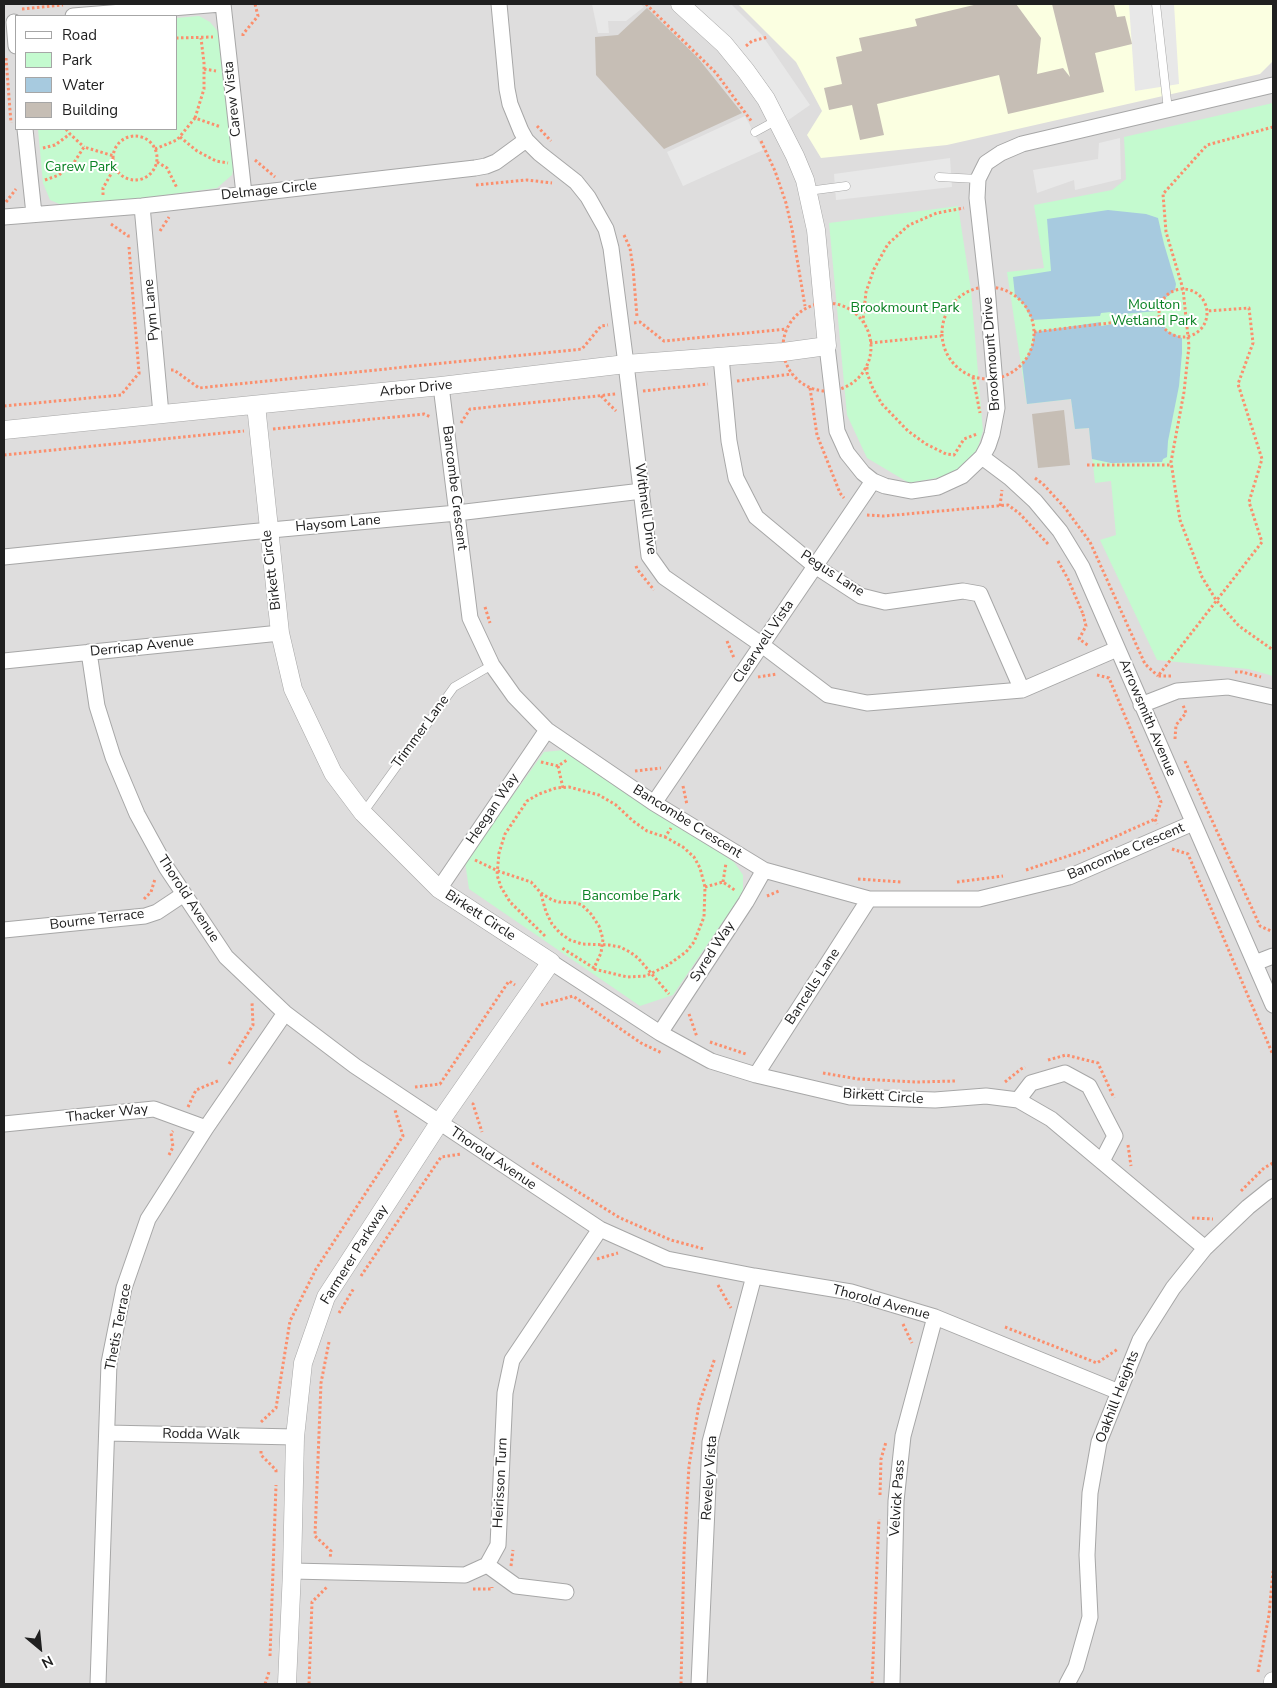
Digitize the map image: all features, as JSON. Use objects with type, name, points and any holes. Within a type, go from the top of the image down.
[{"type":"street","points":[[79,15],[119,8],[222,4]]},
{"type":"street","name":"Carew Vista","points":[[222,4],[244,194]]},
{"type":"street","name":"Withnell Drive","points":[[500,4],[510,104],[515,119],[526,140],[539,153],[576,182],[588,197],[603,222],[611,248],[649,556],[664,577],[762,645],[828,695],[867,703],[1022,690],[1117,649]]},
{"type":"street","name":"Brookmount Drive","points":[[680,4],[724,44],[779,116],[808,191],[816,230],[837,431],[854,463],[873,481],[898,490],[924,490],[938,487],[962,476],[982,457],[992,434],[996,408],[987,287],[977,198],[978,179]]},
{"type":"street","points":[[12,19],[15,39]]},
{"type":"street","points":[[978,179],[986,163],[1001,153],[1022,144],[1273,85]]},
{"type":"street","points":[[25,130],[34,214]]},
{"type":"street","name":"Delmage Circle","points":[[4,217],[142,206],[475,168],[496,162],[526,140]]},
{"type":"street","name":"Pym Lane","points":[[142,206],[161,414]]},
{"type":"street","name":"Arbor Drive","points":[[4,430],[441,386],[626,364],[721,357],[827,346]]},
{"type":"street","name":"Pegus Lane","points":[[721,357],[729,441],[736,478],[756,517],[815,566],[861,596],[885,602],[963,591],[980,594],[1022,690]]},
{"type":"street","name":"Bancombe Crescent","points":[[441,386],[470,618],[492,665],[514,696],[547,730],[654,803],[764,870],[868,899],[979,899],[1069,877],[1193,823]]},
{"type":"street","name":"Birkett Circle","points":[[256,405],[280,633],[294,689],[333,773],[363,813],[439,889],[660,1033],[694,1044],[711,1061],[850,1097],[935,1100],[986,1096],[1018,1100],[1051,1119],[1205,1248]]},
{"type":"street","name":"Arrowsmith Avenue","points":[[982,457],[1010,478],[1035,501],[1060,531],[1082,567],[1273,1005]]},
{"type":"street","name":"Clearwell Vista","points":[[654,803],[873,481]]},
{"type":"street","name":"Haysom Lane","points":[[4,557],[457,513],[642,491]]},
{"type":"street","name":"Derricap Avenue","points":[[4,660],[280,633]]},
{"type":"street","name":"Thorold Avenue","points":[[89,652],[97,706],[113,757],[137,814],[164,864],[226,957],[284,1013],[355,1066],[600,1229],[667,1259],[851,1292],[900,1306],[935,1317],[1119,1392]]},
{"type":"street","points":[[1141,705],[1179,691],[1228,687],[1273,697]]},
{"type":"street","name":"Heegan Way","points":[[439,889],[547,730]]},
{"type":"street","name":"Syred Way","points":[[660,1033],[747,900],[764,870]]},
{"type":"street","name":"Bourne Terrace","points":[[4,930],[145,916],[157,912],[184,894]]},
{"type":"street","name":"Bancells Lane","points":[[756,1074],[868,899]]},
{"type":"street","points":[[1255,963],[1273,956]]},
{"type":"street","name":"Farmerer Parkway","points":[[286,1684],[292,1571],[295,1437],[303,1364],[326,1297],[439,1123],[551,962]]},
{"type":"street","name":"Thetis Terrace","points":[[98,1684],[110,1363],[124,1288],[148,1220],[206,1128],[284,1013]]},
{"type":"street","points":[[1018,1100],[1031,1083],[1065,1073],[1089,1086],[1115,1136],[1102,1161]]},
{"type":"street","name":"Thacker Way","points":[[4,1124],[154,1109],[206,1128]]},
{"type":"street","name":"Oakhill Heights","points":[[1067,1684],[1076,1667],[1090,1618],[1087,1555],[1090,1493],[1099,1442],[1140,1340],[1173,1288],[1205,1248],[1248,1207],[1273,1187]]},
{"type":"street","name":"Heirisson Turn","points":[[490,1567],[498,1545],[505,1393],[512,1360],[600,1229]]},
{"type":"street","name":"Reveley Vista","points":[[699,1684],[710,1442],[754,1276]]},
{"type":"street","name":"Velvick Pass","points":[[892,1684],[896,1501],[903,1436],[935,1317]]},
{"type":"street","name":"Rodda Walk","points":[[107,1433],[295,1437]]},
{"type":"street","points":[[292,1571],[465,1575],[490,1567],[516,1586],[566,1592]]},
{"type":"lane","points":[[1156,4],[1168,110]]},
{"type":"lane","points":[[756,131],[779,116]]},
{"type":"lane","points":[[939,177],[978,179]]},
{"type":"lane","points":[[808,191],[846,186]]},
{"type":"lane","name":"Trimmer Lane","points":[[363,813],[454,687],[492,665]]},
{"type":"path","points":[[28,15],[71,4]]},
{"type":"path","points":[[244,44],[243,34],[258,16],[255,4]]},
{"type":"path","points":[[646,4],[716,73],[752,121],[775,171],[786,203],[806,309]]},
{"type":"path","points":[[155,149],[177,140],[194,118],[204,89],[204,63],[201,38]]},
{"type":"path","points":[[194,118],[221,126]]},
{"type":"path","points":[[1273,128],[1206,145],[1163,194],[1166,232],[1183,289],[1189,346],[1184,392],[1171,465],[1180,520],[1202,577],[1216,600],[1239,626],[1273,650]]},
{"type":"path","points":[[67,130],[84,147],[114,156]]},
{"type":"path","points":[[43,148],[55,145],[70,134]]},
{"type":"path","points":[[132,137],[145,139],[155,149],[157,162],[155,169],[145,178],[131,180],[119,173],[115,167],[114,156],[120,143],[132,137]]},
{"type":"path","points":[[180,137],[197,151],[216,161],[232,164],[255,160]]},
{"type":"path","points":[[31,184],[59,175],[73,164],[84,147]]},
{"type":"path","points":[[254,150],[255,160],[275,177],[275,182]]},
{"type":"path","points":[[157,162],[167,168],[178,191]]},
{"type":"path","points":[[865,326],[863,320],[866,292],[874,269],[888,244],[909,225],[937,213],[965,208]]},
{"type":"path","points":[[4,406],[121,395],[139,373],[129,246]]},
{"type":"path","points":[[1183,289],[1197,293],[1202,298],[1207,311],[1204,324],[1200,330],[1188,336],[1179,337],[1168,331],[1160,317],[1159,311],[1164,299],[1175,290],[1183,289]]},
{"type":"path","points":[[1178,747],[1174,738],[1176,725],[1186,713],[1175,676],[1158,676],[1262,542],[1249,502],[1262,459],[1238,384],[1253,343],[1249,308],[1207,311]]},
{"type":"path","points":[[1034,332],[1160,317]]},
{"type":"path","points":[[139,373],[174,370],[198,388],[582,349],[601,326],[640,322],[664,341],[786,330]]},
{"type":"path","points":[[870,343],[941,336]]},
{"type":"path","points":[[867,364],[866,373],[882,404],[908,430],[926,444],[946,454],[954,455],[964,439],[980,432]]},
{"type":"path","points":[[973,377],[981,416]]},
{"type":"path","points":[[810,388],[817,435],[828,467],[840,493],[869,516],[1008,505],[1019,513],[1050,546]]},
{"type":"path","points":[[4,455],[424,414],[436,419],[464,416]]},
{"type":"path","points":[[1087,464],[1171,465]]},
{"type":"path","points":[[1055,554],[1083,614]]},
{"type":"path","points":[[1232,672],[1242,672],[1265,678]]},
{"type":"path","points":[[530,754],[541,763],[558,766],[573,756],[577,750]]},
{"type":"path","points":[[1183,756],[1260,926],[1273,932]]},
{"type":"path","points":[[558,766],[563,788]]},
{"type":"path","points":[[664,837],[687,806],[683,785],[686,780]]},
{"type":"path","points":[[550,940],[510,902],[497,875],[505,834],[527,801],[539,794],[569,787],[599,795],[616,805],[647,831],[683,846],[694,857],[700,868],[705,887],[704,917],[694,942],[686,952],[668,965],[646,976],[627,977],[594,968],[556,944]]},
{"type":"path","points":[[1021,872],[1083,851],[1155,818]]},
{"type":"path","points":[[463,853],[483,865],[531,882],[540,893],[552,924],[560,933],[570,940],[582,944],[620,947],[630,952],[638,958],[664,990],[680,1002]]},
{"type":"path","points":[[143,901],[151,892],[155,880],[153,871],[164,864]]},
{"type":"path","points":[[956,882],[1012,875]]},
{"type":"path","points":[[849,878],[908,883]]},
{"type":"path","points":[[705,887],[723,882],[747,900]]},
{"type":"path","points":[[540,893],[560,902],[582,905],[591,914],[599,926],[603,939],[601,953],[594,968]]},
{"type":"path","points":[[164,1163],[173,1147],[171,1133],[181,1119],[196,1090],[220,1080],[253,1026],[252,999],[262,991]]},
{"type":"path","points":[[537,1012],[542,1004],[573,996],[641,1043],[668,1056]]},
{"type":"path","points":[[337,1317],[441,1156],[461,1154],[466,1157],[484,1133],[481,1131],[473,1104],[478,1097]]},
{"type":"path","points":[[525,1159],[620,1218],[671,1240],[709,1250]]},
{"type":"path","points":[[592,1267],[597,1259],[620,1253],[626,1256],[641,1226]]},
{"type":"path","points":[[900,1306],[896,1320],[903,1324],[914,1345]]},
{"type":"path","points":[[1005,1327],[1097,1363],[1117,1351],[1121,1345]]},
{"type":"path","points":[[309,1684],[312,1602],[328,1586],[331,1551],[316,1536],[321,1382],[331,1334]]},
{"type":"path","points":[[880,1498],[881,1459],[886,1440]]},
{"type":"path","points":[[872,1684],[879,1518]]},
{"type":"path","points":[[473,1589],[492,1589],[490,1567],[512,1566],[513,1547]]},
{"type":"path","points":[[1268,1681],[1269,1615],[1273,1571]]},
{"type":"shaded area","points":[[4,4],[1273,4],[1273,1684],[4,1684]]},
{"type":"shaded area","points":[[592,4],[640,4],[644,7],[626,21],[608,21],[609,33],[598,33]]},
{"type":"shaded area","points":[[691,4],[731,4],[762,35],[810,105],[787,121]]},
{"type":"shaded area","points":[[738,4],[1273,4],[1273,61],[1260,74],[947,145],[821,158],[807,135],[822,111],[796,62]]},
{"type":"shaded area","points":[[1129,4],[1174,4],[1179,84],[1135,91]]},
{"type":"shaded area","points":[[745,116],[763,150],[683,186],[667,152]]},
{"type":"shaded area","points":[[1120,138],[1121,179],[1075,190],[1074,180],[1037,193],[1033,170],[1098,159],[1099,143]]},
{"type":"shaded area","points":[[950,158],[952,187],[836,200],[834,174]]},
{"type":"green space","name":"Carew Park","points":[[199,16],[210,22],[220,34],[235,160],[232,175],[217,188],[69,208],[50,200],[43,183],[38,130],[178,130],[178,18]]},
{"type":"green space","name":"Moulton Wetland Park","points":[[1273,103],[1273,676],[1248,669],[1157,660],[1100,540],[1116,535],[1111,481],[1095,483],[1089,428],[1075,429],[1071,399],[1027,404],[1007,272],[1044,268],[1034,205],[1112,190],[1126,179],[1124,137]]},
{"type":"green space","name":"Brookmount Park","points":[[958,206],[971,290],[983,431],[977,450],[952,475],[909,483],[867,458],[847,415],[829,223]]},
{"type":"green space","name":"Bancombe Park","points":[[564,750],[734,862],[743,875],[743,892],[673,995],[640,1006],[469,889],[465,862],[544,752]]},
{"type":"water","points":[[1108,210],[1146,214],[1158,218],[1176,284],[1175,290],[1164,299],[1157,311],[1112,315],[1111,312],[1101,313],[1100,316],[1032,320],[1023,303],[1015,296],[1013,277],[1051,271],[1047,219]]},
{"type":"water","points":[[1160,317],[1167,331],[1182,338],[1179,386],[1168,441],[1167,457],[1162,462],[1111,463],[1092,459],[1089,428],[1075,429],[1071,399],[1027,404],[1022,364],[1033,343],[1034,332],[1101,322],[1101,326],[1113,324],[1113,321]]},
{"type":"building","points":[[978,4],[1016,4],[1041,38],[1037,74],[1063,68],[1070,77],[1052,4],[1114,4],[1117,17],[1125,16],[1132,44],[1095,53],[1104,92],[1008,114],[999,75],[877,104],[884,135],[860,140],[852,105],[829,110],[824,88],[842,84],[836,57],[862,51],[859,38],[917,26],[915,19]]},
{"type":"building","points":[[647,8],[698,58],[742,113],[664,149],[596,75],[595,37],[618,35]]},
{"type":"building","points":[[1064,410],[1070,465],[1038,468],[1032,414]]}]
